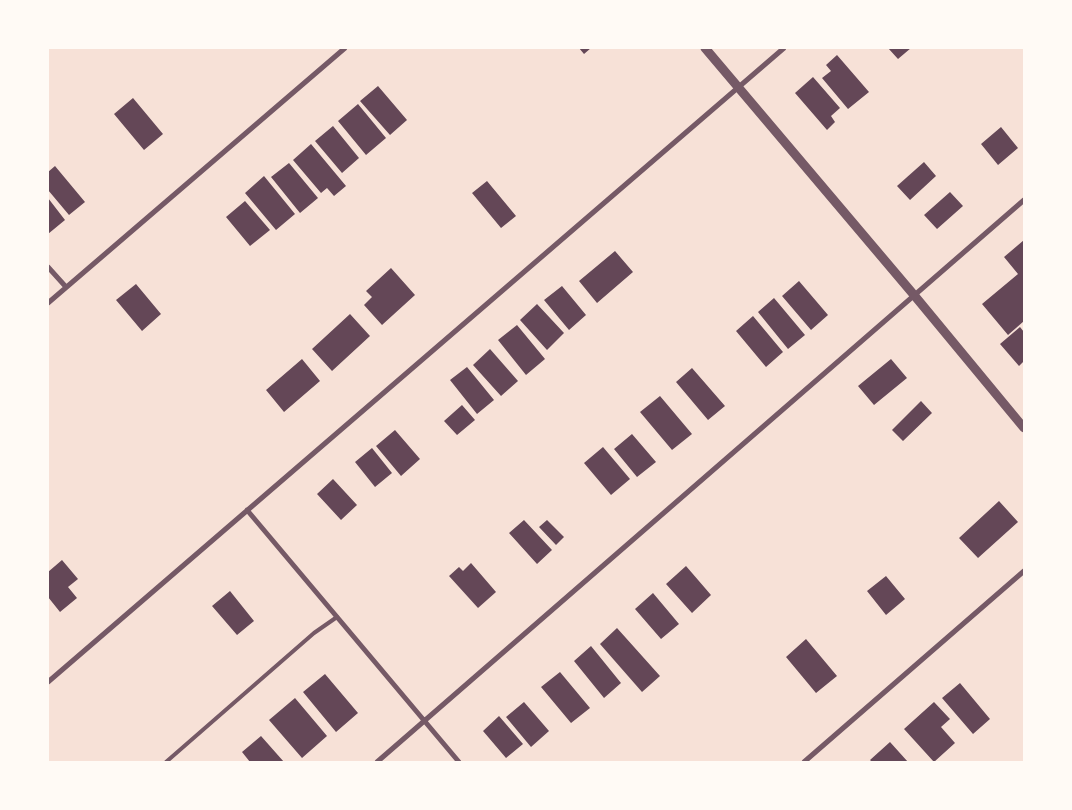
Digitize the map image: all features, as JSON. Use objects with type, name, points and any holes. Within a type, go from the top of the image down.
[{"type":"street","points":[[48,303],[345,48]]},
{"type":"street","points":[[704,48],[914,295],[1024,428]]},
{"type":"street","points":[[48,682],[784,48]]},
{"type":"street","points":[[377,762],[1024,200]]},
{"type":"street","points":[[48,268],[66,287]]},
{"type":"street","points":[[247,510],[459,762]]},
{"type":"street","points":[[804,762],[1024,572]]},
{"type":"lane","points":[[166,762],[314,634],[338,617]]},
{"type":"building","points":[[579,48],[591,48],[584,54]]},
{"type":"building","points":[[888,48],[911,48],[898,59]]},
{"type":"building","points":[[837,55],[869,92],[848,109],[822,78],[831,71],[826,65]]},
{"type":"building","points":[[813,77],[840,108],[831,116],[835,122],[827,130],[795,93]]},
{"type":"building","points":[[378,86],[407,120],[390,135],[360,101]]},
{"type":"building","points":[[133,98],[163,134],[144,150],[114,114]]},
{"type":"building","points":[[358,104],[386,138],[366,155],[338,121]]},
{"type":"building","points":[[333,126],[359,158],[342,173],[315,141]]},
{"type":"building","points":[[1001,127],[1018,148],[998,165],[981,144]]},
{"type":"building","points":[[311,144],[346,186],[334,196],[327,188],[321,193],[293,160]]},
{"type":"building","points":[[924,162],[936,176],[910,200],[897,186]]},
{"type":"building","points":[[289,163],[318,198],[300,213],[271,177]]},
{"type":"building","points":[[55,166],[85,202],[69,215],[48,190],[48,172]]},
{"type":"building","points":[[264,176],[295,214],[276,230],[245,193]]},
{"type":"building","points":[[487,181],[516,216],[501,228],[472,193]]},
{"type":"building","points":[[950,192],[963,206],[937,229],[924,215]]},
{"type":"building","points":[[48,198],[65,220],[48,234]]},
{"type":"building","points":[[245,201],[270,230],[250,246],[226,217]]},
{"type":"building","points":[[1024,240],[1024,321],[1008,335],[982,304],[1018,274],[1004,257]]},
{"type":"building","points":[[615,251],[633,272],[597,303],[579,281]]},
{"type":"building","points":[[391,268],[415,295],[382,325],[364,305],[372,297],[366,291]]},
{"type":"building","points":[[799,281],[828,315],[811,330],[782,296]]},
{"type":"building","points":[[136,284],[161,314],[142,331],[116,300]]},
{"type":"building","points":[[562,286],[586,315],[569,330],[544,300]]},
{"type":"building","points":[[774,298],[805,335],[788,349],[758,312]]},
{"type":"building","points":[[537,304],[564,333],[547,350],[520,320]]},
{"type":"building","points":[[350,314],[370,336],[332,371],[312,349]]},
{"type":"building","points":[[753,316],[783,352],[766,367],[736,331]]},
{"type":"building","points":[[517,325],[545,359],[526,375],[498,340]]},
{"type":"building","points":[[1020,327],[1024,332],[1024,361],[1019,366],[1000,344]]},
{"type":"building","points":[[490,349],[518,381],[501,396],[473,365]]},
{"type":"building","points":[[302,359],[320,381],[284,412],[266,390]]},
{"type":"building","points":[[891,359],[907,378],[874,405],[858,386]]},
{"type":"building","points":[[467,367],[494,400],[477,414],[450,380]]},
{"type":"building","points":[[692,368],[725,406],[708,420],[676,382]]},
{"type":"building","points":[[660,396],[692,434],[672,450],[640,412]]},
{"type":"building","points":[[921,401],[932,413],[903,441],[892,430]]},
{"type":"building","points":[[462,405],[475,420],[457,435],[444,421]]},
{"type":"building","points":[[395,430],[420,459],[401,476],[376,446]]},
{"type":"building","points":[[632,434],[656,462],[637,477],[614,449]]},
{"type":"building","points":[[603,447],[630,479],[611,495],[584,463]]},
{"type":"building","points":[[372,448],[392,473],[375,487],[355,462]]},
{"type":"building","points":[[333,479],[357,505],[341,520],[317,494]]},
{"type":"building","points":[[999,501],[1018,522],[978,558],[959,538]]},
{"type":"building","points":[[524,520],[552,550],[537,564],[509,533]]},
{"type":"building","points":[[547,520],[564,537],[556,545],[539,527]]},
{"type":"building","points":[[62,560],[78,579],[68,587],[77,598],[60,612],[48,597],[48,572]]},
{"type":"building","points":[[471,563],[496,592],[478,608],[449,576],[459,567],[463,571]]},
{"type":"building","points":[[686,566],[711,595],[692,613],[666,584]]},
{"type":"building","points":[[886,576],[905,599],[886,615],[867,591]]},
{"type":"building","points":[[230,591],[254,621],[237,635],[212,606]]},
{"type":"building","points":[[653,593],[679,624],[661,639],[635,609]]},
{"type":"building","points":[[617,628],[660,676],[642,692],[600,644]]},
{"type":"building","points":[[806,639],[837,676],[816,693],[786,657]]},
{"type":"building","points":[[591,646],[621,683],[604,698],[574,661]]},
{"type":"building","points":[[560,672],[590,708],[571,723],[541,687]]},
{"type":"building","points":[[325,674],[358,713],[336,732],[303,692]]},
{"type":"building","points":[[960,683],[990,719],[973,734],[942,698]]},
{"type":"building","points":[[295,698],[327,736],[302,758],[269,720]]},
{"type":"building","points":[[524,702],[549,731],[531,747],[506,717]]},
{"type":"building","points":[[934,702],[950,719],[941,727],[955,743],[934,762],[904,729]]},
{"type":"building","points":[[499,716],[523,744],[506,758],[483,731]]},
{"type":"building","points":[[261,736],[284,762],[250,762],[242,752]]},
{"type":"building","points":[[890,742],[908,762],[872,762],[870,760]]}]
